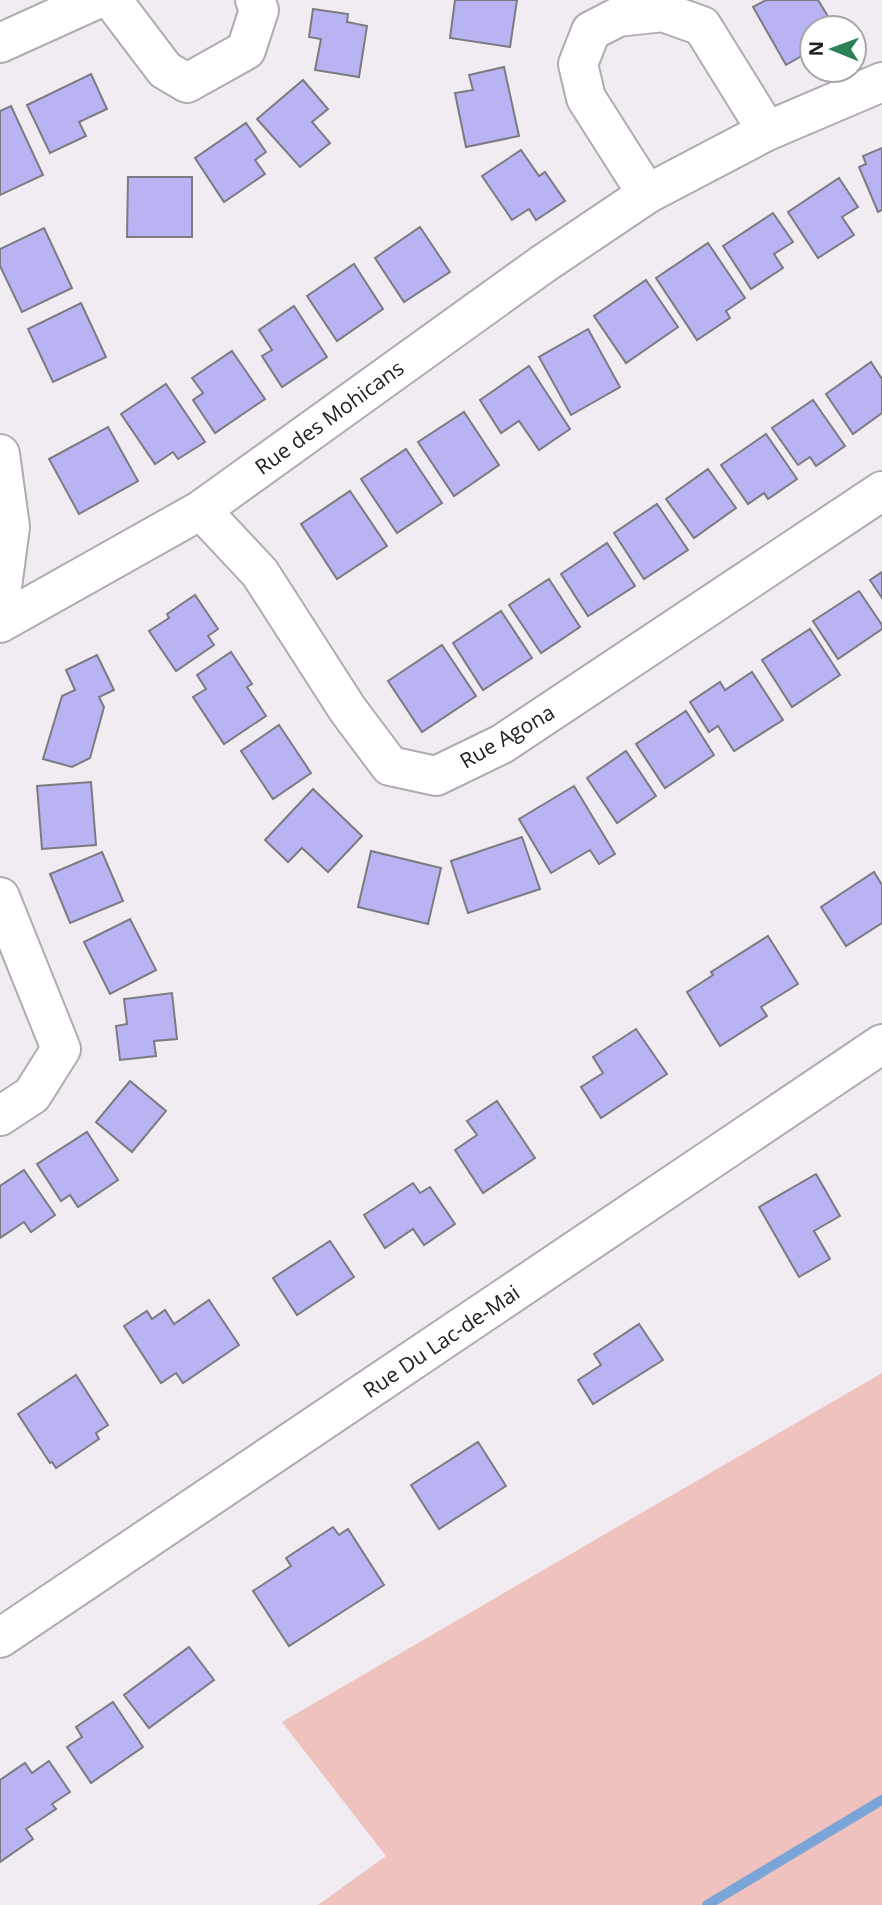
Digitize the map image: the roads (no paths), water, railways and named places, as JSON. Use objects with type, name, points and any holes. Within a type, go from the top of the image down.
[{"type":"street","points":[[0,43],[96,0]]},
{"type":"street","points":[[112,0],[165,70],[187,83],[246,50],[259,10],[255,0]]},
{"type":"street","points":[[647,194],[586,98],[578,64],[591,31],[618,17],[663,12],[702,26],[767,131]]},
{"type":"street","name":"Rue des Mohicans","points":[[0,623],[201,510],[543,264],[647,194],[767,131],[882,82]]},
{"type":"street","points":[[0,454],[10,527],[0,602]]},
{"type":"street","name":"Rue Agona","points":[[201,510],[260,573],[348,710],[390,766],[436,776],[502,744],[882,491]]},
{"type":"street","points":[[0,897],[61,1049],[32,1095],[0,1116]]},
{"type":"street","name":"Rue Du Lac-de-Mai","points":[[0,1638],[882,1044]]},
{"type":"waterway","points":[[707,1905],[882,1800]]}]
